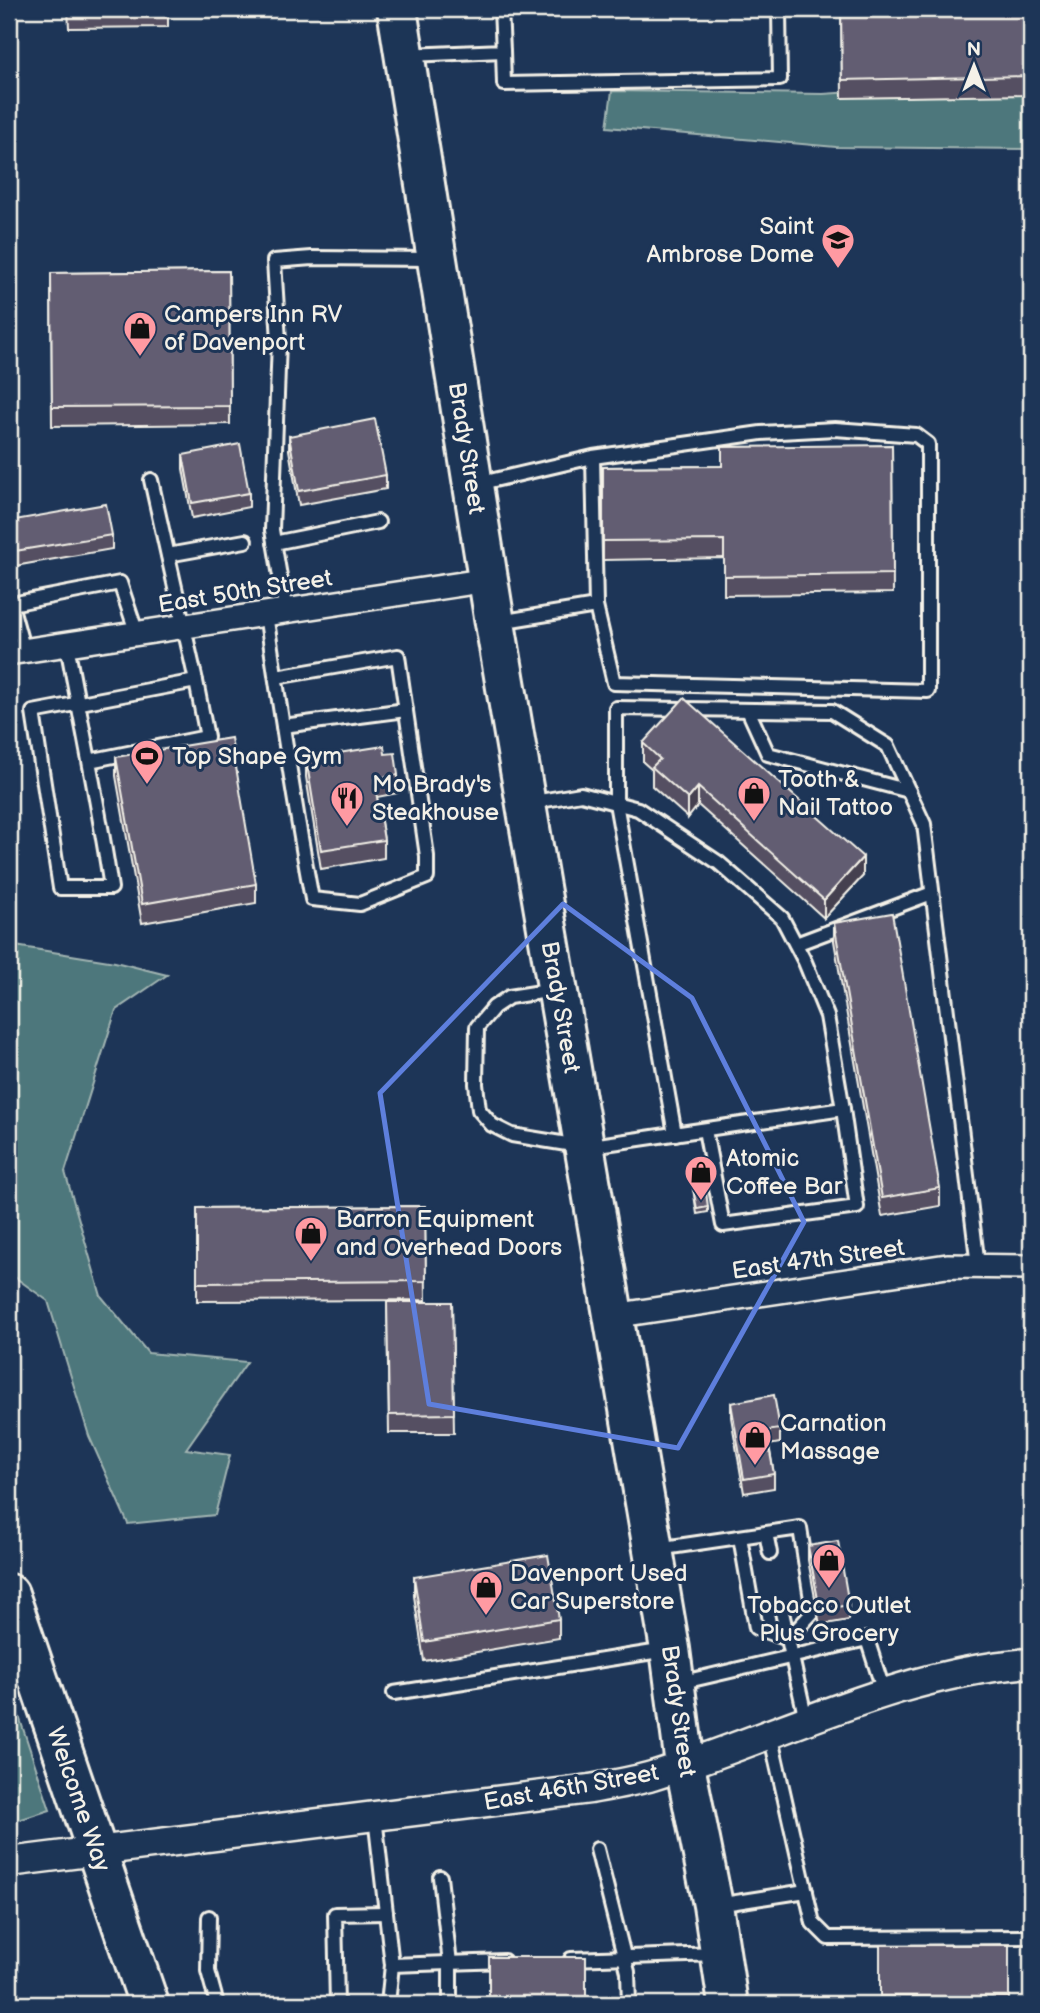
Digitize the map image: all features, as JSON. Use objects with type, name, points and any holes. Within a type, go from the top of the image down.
[{"type":"highway","name":"Brady Street","points":[[397,9],[495,623],[673,1666],[685,1765],[713,1906],[728,2004]]},
{"type":"highway","name":"Welcome Way","points":[[9,1594],[149,2004]]},
{"type":"street","name":"East 50th Street","points":[[16,652],[488,580]]},
{"type":"street","name":"East 47th Street","points":[[613,1316],[947,1266],[1031,1267]]},
{"type":"street","name":"East 46th Street","points":[[9,1862],[590,1789],[650,1777],[884,1692],[963,1673],[1031,1663]]},
{"type":"lane","points":[[501,9],[504,84],[780,79],[779,9]]},
{"type":"lane","points":[[405,55],[503,51]]},
{"type":"lane","points":[[276,677],[398,656],[427,856],[427,877],[360,904],[312,899],[276,677],[272,530],[279,341],[274,261],[312,258],[436,259]]},
{"type":"lane","points":[[473,485],[593,457],[761,433],[835,429],[916,435],[928,444],[928,691],[614,683],[596,606],[593,457]]},
{"type":"lane","points":[[89,761],[207,737],[151,480]]},
{"type":"lane","points":[[274,543],[378,522]]},
{"type":"lane","points":[[168,555],[245,541]]},
{"type":"lane","points":[[16,652],[11,604],[120,583],[136,634]]},
{"type":"lane","points":[[495,623],[596,606]]},
{"type":"lane","points":[[67,645],[78,703],[89,761],[111,888],[60,888],[33,712],[78,703],[196,681]]},
{"type":"lane","points":[[675,1134],[616,803],[616,708],[832,711],[888,746],[924,824],[978,1266]]},
{"type":"lane","points":[[283,726],[405,710]]},
{"type":"lane","points":[[748,710],[768,754],[909,791]]},
{"type":"lane","points":[[526,803],[581,794],[638,809],[719,863],[782,918],[827,1016],[857,1207],[723,1225],[705,1130]]},
{"type":"lane","points":[[796,944],[932,893]]},
{"type":"lane","points":[[558,990],[509,997],[494,1007],[477,1027],[476,1084],[479,1110],[492,1125],[512,1135],[584,1147],[843,1109]]},
{"type":"lane","points":[[653,1550],[800,1528],[813,1612],[788,1639]]},
{"type":"lane","points":[[766,1533],[770,1553]]},
{"type":"lane","points":[[740,1537],[757,1628],[788,1639]]},
{"type":"lane","points":[[782,1612],[806,1720]]},
{"type":"lane","points":[[394,1693],[791,1657],[867,1639],[884,1692]]},
{"type":"lane","points":[[770,1733],[813,1923],[828,1938],[1031,1937]]},
{"type":"lane","points":[[375,1817],[392,1965],[388,2004]]},
{"type":"lane","points":[[597,1849],[628,1972],[629,2004]]},
{"type":"lane","points":[[440,1877],[450,1963],[450,2004]]},
{"type":"lane","points":[[713,1906],[806,1891]]},
{"type":"lane","points":[[337,2004],[335,1914],[386,1913]]},
{"type":"lane","points":[[209,1917],[208,1971],[217,2004]]},
{"type":"lane","points":[[556,1959],[721,1954]]},
{"type":"lane","points":[[392,1965],[516,1961]]},
{"type":"highlighted area","points":[[563,904],[692,998],[804,1222],[678,1448],[429,1404],[380,1093]]},
{"type":"green space","points":[[1031,80],[1031,158],[1025,149],[836,147],[607,127],[612,91],[823,94]]},
{"type":"green space","points":[[9,945],[115,962],[167,975],[116,1010],[65,1172],[101,1296],[148,1353],[247,1362],[186,1449],[230,1455],[215,1515],[128,1524],[89,1436],[48,1301],[9,1273],[9,1080],[18,1034],[9,1028]]},
{"type":"green space","points":[[9,1686],[50,1810],[9,1823]]},
{"type":"building","points":[[69,9],[132,9],[69,10]]},
{"type":"building","points":[[841,9],[1031,9],[1031,76],[842,80]]},
{"type":"building","name":"Campers Inn RV of Davenport","points":[[229,271],[230,406],[52,407],[51,273]]},
{"type":"building","points":[[375,419],[386,475],[299,491],[289,436]]},
{"type":"building","points":[[240,444],[249,493],[192,503],[183,455]]},
{"type":"building","points":[[892,445],[893,574],[724,576],[724,540],[603,541],[603,467],[722,466],[722,447]]},
{"type":"building","points":[[106,504],[112,535],[9,552],[9,521]]},
{"type":"building","points":[[684,698],[863,857],[824,900],[698,787],[688,799],[652,767],[660,759],[643,743]]},
{"type":"building","points":[[231,738],[256,884],[142,904],[116,757]]},
{"type":"building","name":"Mo Brady's Steakhouse","points":[[384,746],[385,754],[395,753],[398,775],[374,779],[384,840],[321,850],[306,758]]},
{"type":"building","points":[[892,913],[940,1188],[882,1198],[834,923]]},
{"type":"building","name":"Atomic Coffee Bar","points":[[705,1185],[708,1207],[697,1209],[693,1188]]},
{"type":"building","name":"Barron Equipment and Overhead Doors","points":[[425,1206],[426,1281],[197,1283],[197,1208]]},
{"type":"building","points":[[387,1302],[452,1302],[454,1414],[389,1415]]},
{"type":"building","name":"Carnation Massage","points":[[774,1395],[780,1429],[766,1431],[774,1474],[744,1479],[731,1403]]},
{"type":"building","name":"Tobacco Outlet Plus Grocery","points":[[838,1541],[849,1605],[820,1610],[808,1546]]},
{"type":"building","name":"Davenport Used Car Superstore","points":[[548,1555],[559,1619],[424,1642],[414,1577]]},
{"type":"building","points":[[880,1945],[1009,1945],[1009,1997],[880,1996]]},
{"type":"building","points":[[489,1957],[586,1957],[586,2004],[489,2004]]},
{"type":"place","name":"Saint Ambrose Dome","points":[[838,270]]},
{"type":"place","name":"Campers Inn RV of Davenport","points":[[140,358]]},
{"type":"place","name":"Top Shape Gym","points":[[147,786]]},
{"type":"place","name":"Tooth & Nail Tattoo","points":[[754,823]]},
{"type":"place","name":"Mo Brady's Steakhouse","points":[[347,828]]},
{"type":"place","name":"Atomic Coffee Bar","points":[[701,1202]]},
{"type":"place","name":"Barron Equipment and Overhead Doors","points":[[311,1263]]},
{"type":"place","name":"Carnation Massage","points":[[755,1467]]},
{"type":"place","name":"Tobacco Outlet Plus Grocery","points":[[829,1590]]},
{"type":"place","name":"Davenport Used Car Superstore","points":[[486,1617]]}]
